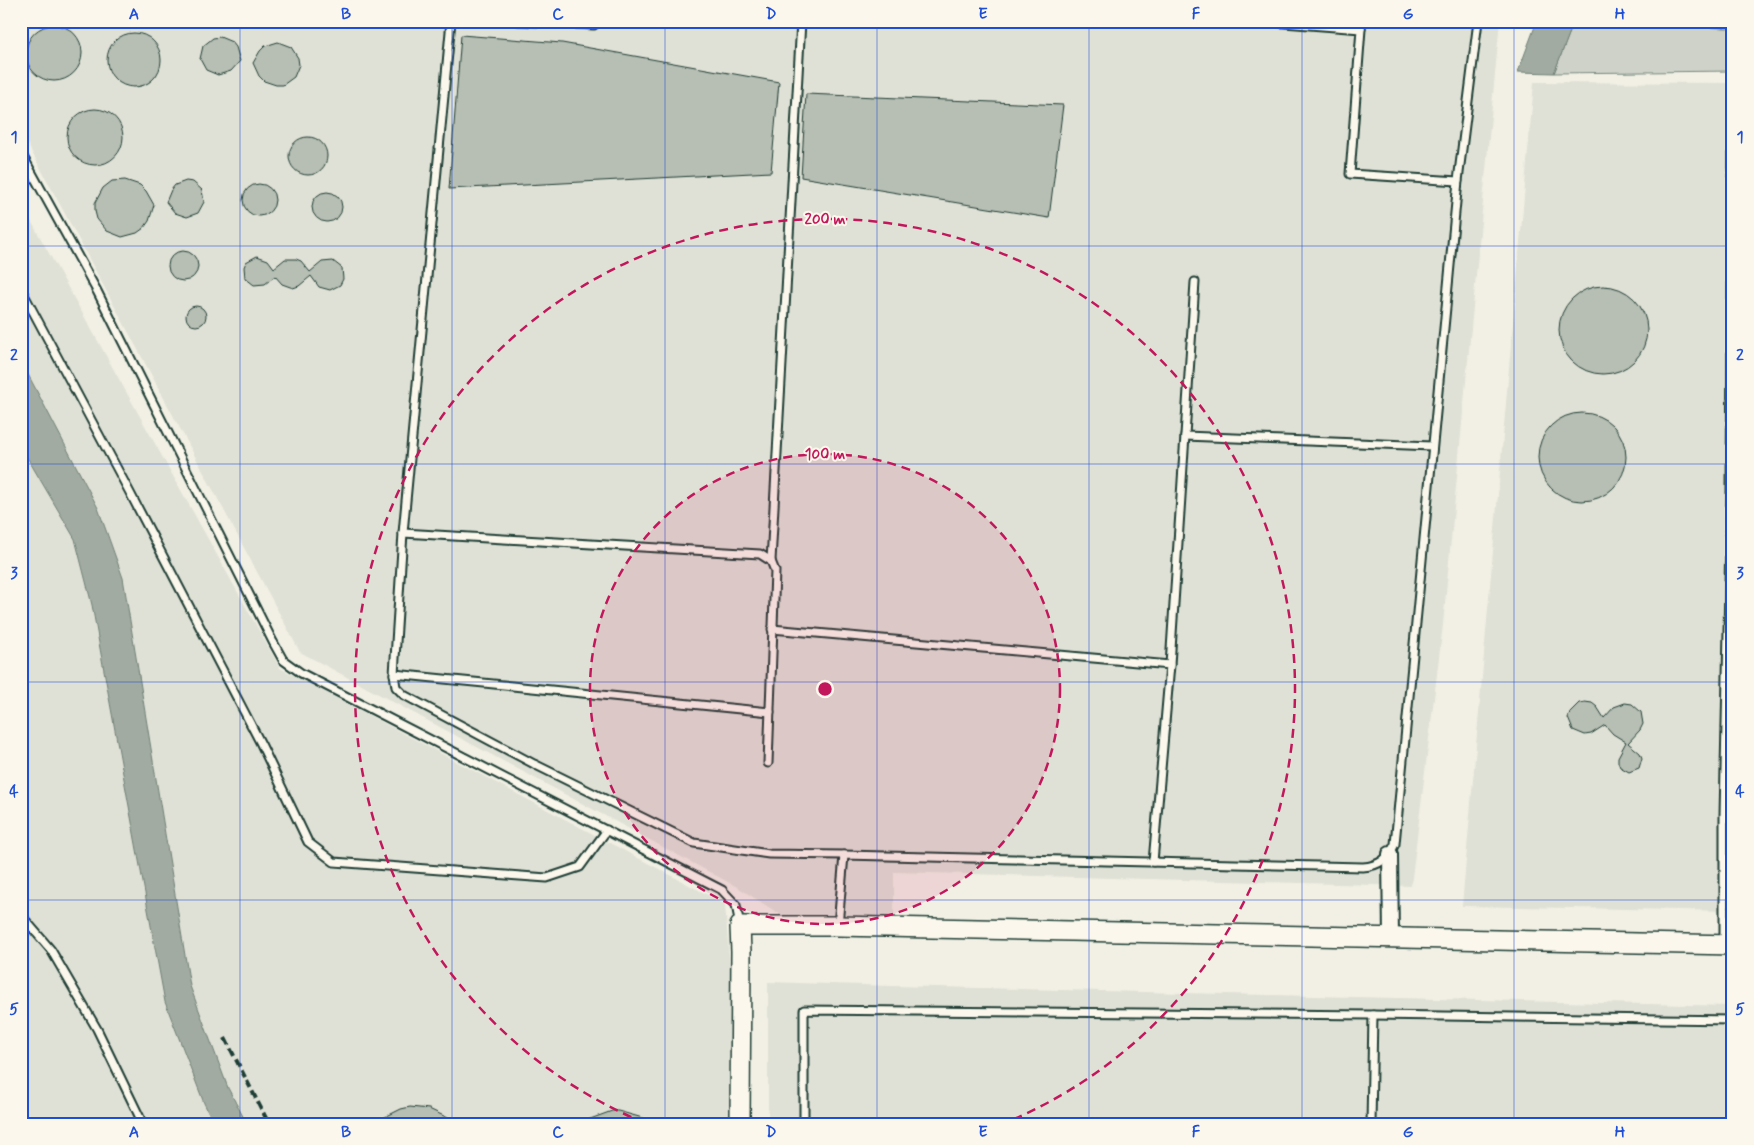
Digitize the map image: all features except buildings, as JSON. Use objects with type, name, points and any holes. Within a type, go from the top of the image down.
[{"type":"street","points":[[1390,854],[1391,938]]},
{"type":"street","points":[[740,1124],[740,926],[838,926],[1729,945]]},
{"type":"lane","points":[[451,21],[403,533],[394,674],[396,687],[404,695],[534,764],[694,843],[768,854],[1363,867],[1374,866],[1384,860],[1390,854],[1394,844],[1458,182],[1478,21]]},
{"type":"lane","points":[[518,21],[594,25],[600,21]]},
{"type":"lane","points":[[770,561],[801,21]]},
{"type":"lane","points":[[1258,21],[1362,25],[1350,174],[1458,182]]},
{"type":"lane","points":[[21,153],[97,291],[283,660],[300,673],[722,890],[736,905],[740,926]]},
{"type":"lane","points":[[1729,945],[1724,815],[1730,719],[1733,153]]},
{"type":"lane","points":[[1154,862],[1170,665],[1195,282]]},
{"type":"lane","points":[[21,289],[134,500],[261,744],[308,842],[334,862],[547,878],[580,867],[607,830]]},
{"type":"lane","points":[[1185,436],[1432,446]]},
{"type":"lane","points":[[403,533],[760,554],[770,561],[775,571],[768,762]]},
{"type":"lane","points":[[772,629],[1170,665]]},
{"type":"lane","points":[[394,674],[770,712]]},
{"type":"lane","points":[[838,926],[844,855]]},
{"type":"lane","points":[[21,915],[51,950],[98,1029],[143,1124]]},
{"type":"lane","points":[[804,1124],[804,1010],[1733,1020]]},
{"type":"lane","points":[[1371,1124],[1373,1015]]},
{"type":"shaded area","points":[[21,21],[1500,21],[1443,625],[1411,886],[894,872],[894,921],[781,915],[739,888],[300,652],[21,132]]},
{"type":"shaded area","points":[[1537,21],[1733,21],[1733,28],[1573,24],[1554,73],[1518,72]]},
{"type":"shaded area","points":[[1573,24],[1733,28],[1733,71],[1554,73]]},
{"type":"shaded area","points":[[1534,82],[1733,83],[1733,911],[1462,906]]},
{"type":"shaded area","points":[[21,203],[280,668],[725,904],[731,980],[729,1124],[247,1124],[228,1088],[190,986],[123,578],[98,508],[21,361]]},
{"type":"shaded area","points":[[21,361],[98,508],[123,578],[190,986],[228,1088],[247,1124],[214,1124],[165,1002],[92,605],[75,539],[21,447]]},
{"type":"shaded area","points":[[21,447],[75,539],[92,605],[165,1002],[214,1124],[21,1124]]},
{"type":"shaded area","points":[[768,982],[1733,1006],[1733,1124],[768,1124]]},
{"type":"railway","points":[[225,1038],[269,1124]]}]
